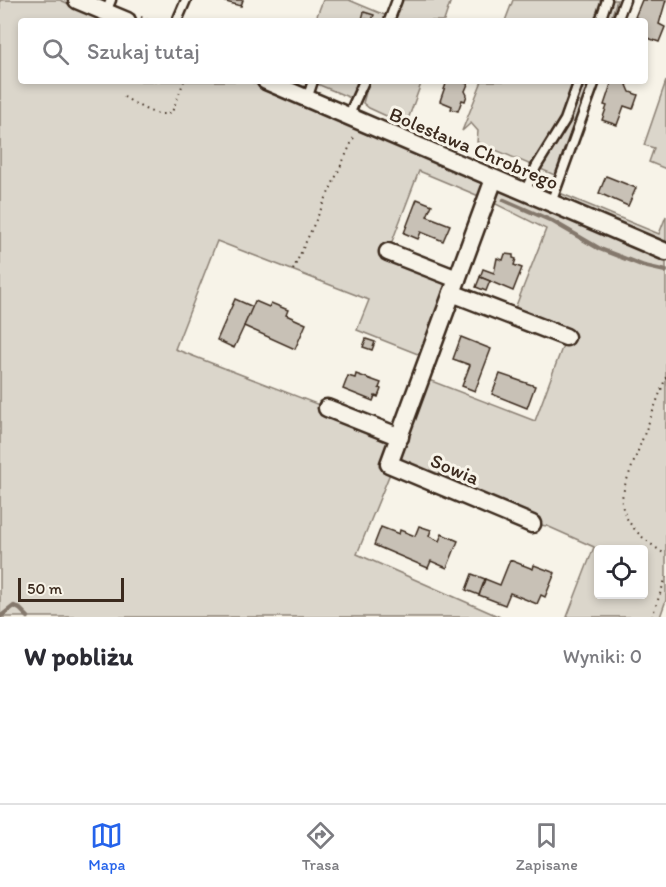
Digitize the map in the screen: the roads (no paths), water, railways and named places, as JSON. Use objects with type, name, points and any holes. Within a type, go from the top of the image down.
[{"type":"street","points":[[77,0],[108,6],[123,18]]},
{"type":"street","name":"Bolesława Chrobrego","points":[[273,84],[666,252]]},
{"type":"street","name":"Sowia","points":[[494,179],[389,464],[532,524]]},
{"type":"street","points":[[388,252],[455,286],[566,337]]},
{"type":"street","points":[[327,408],[400,436]]},
{"type":"lane","points":[[178,18],[186,0]]},
{"type":"lane","points":[[390,18],[397,0]]},
{"type":"lane","points":[[601,18],[607,0]]},
{"type":"lane","points":[[618,18],[625,0]]},
{"type":"lane","points":[[307,99],[312,84]]},
{"type":"lane","points":[[355,119],[363,84]]},
{"type":"lane","points":[[525,193],[536,167],[565,120],[578,84]]},
{"type":"lane","points":[[551,204],[594,84]]},
{"type":"waterway","points":[[504,200],[552,221],[600,249],[644,266],[666,271]]},
{"type":"waterway","points":[[0,617],[14,606],[28,617]]}]
